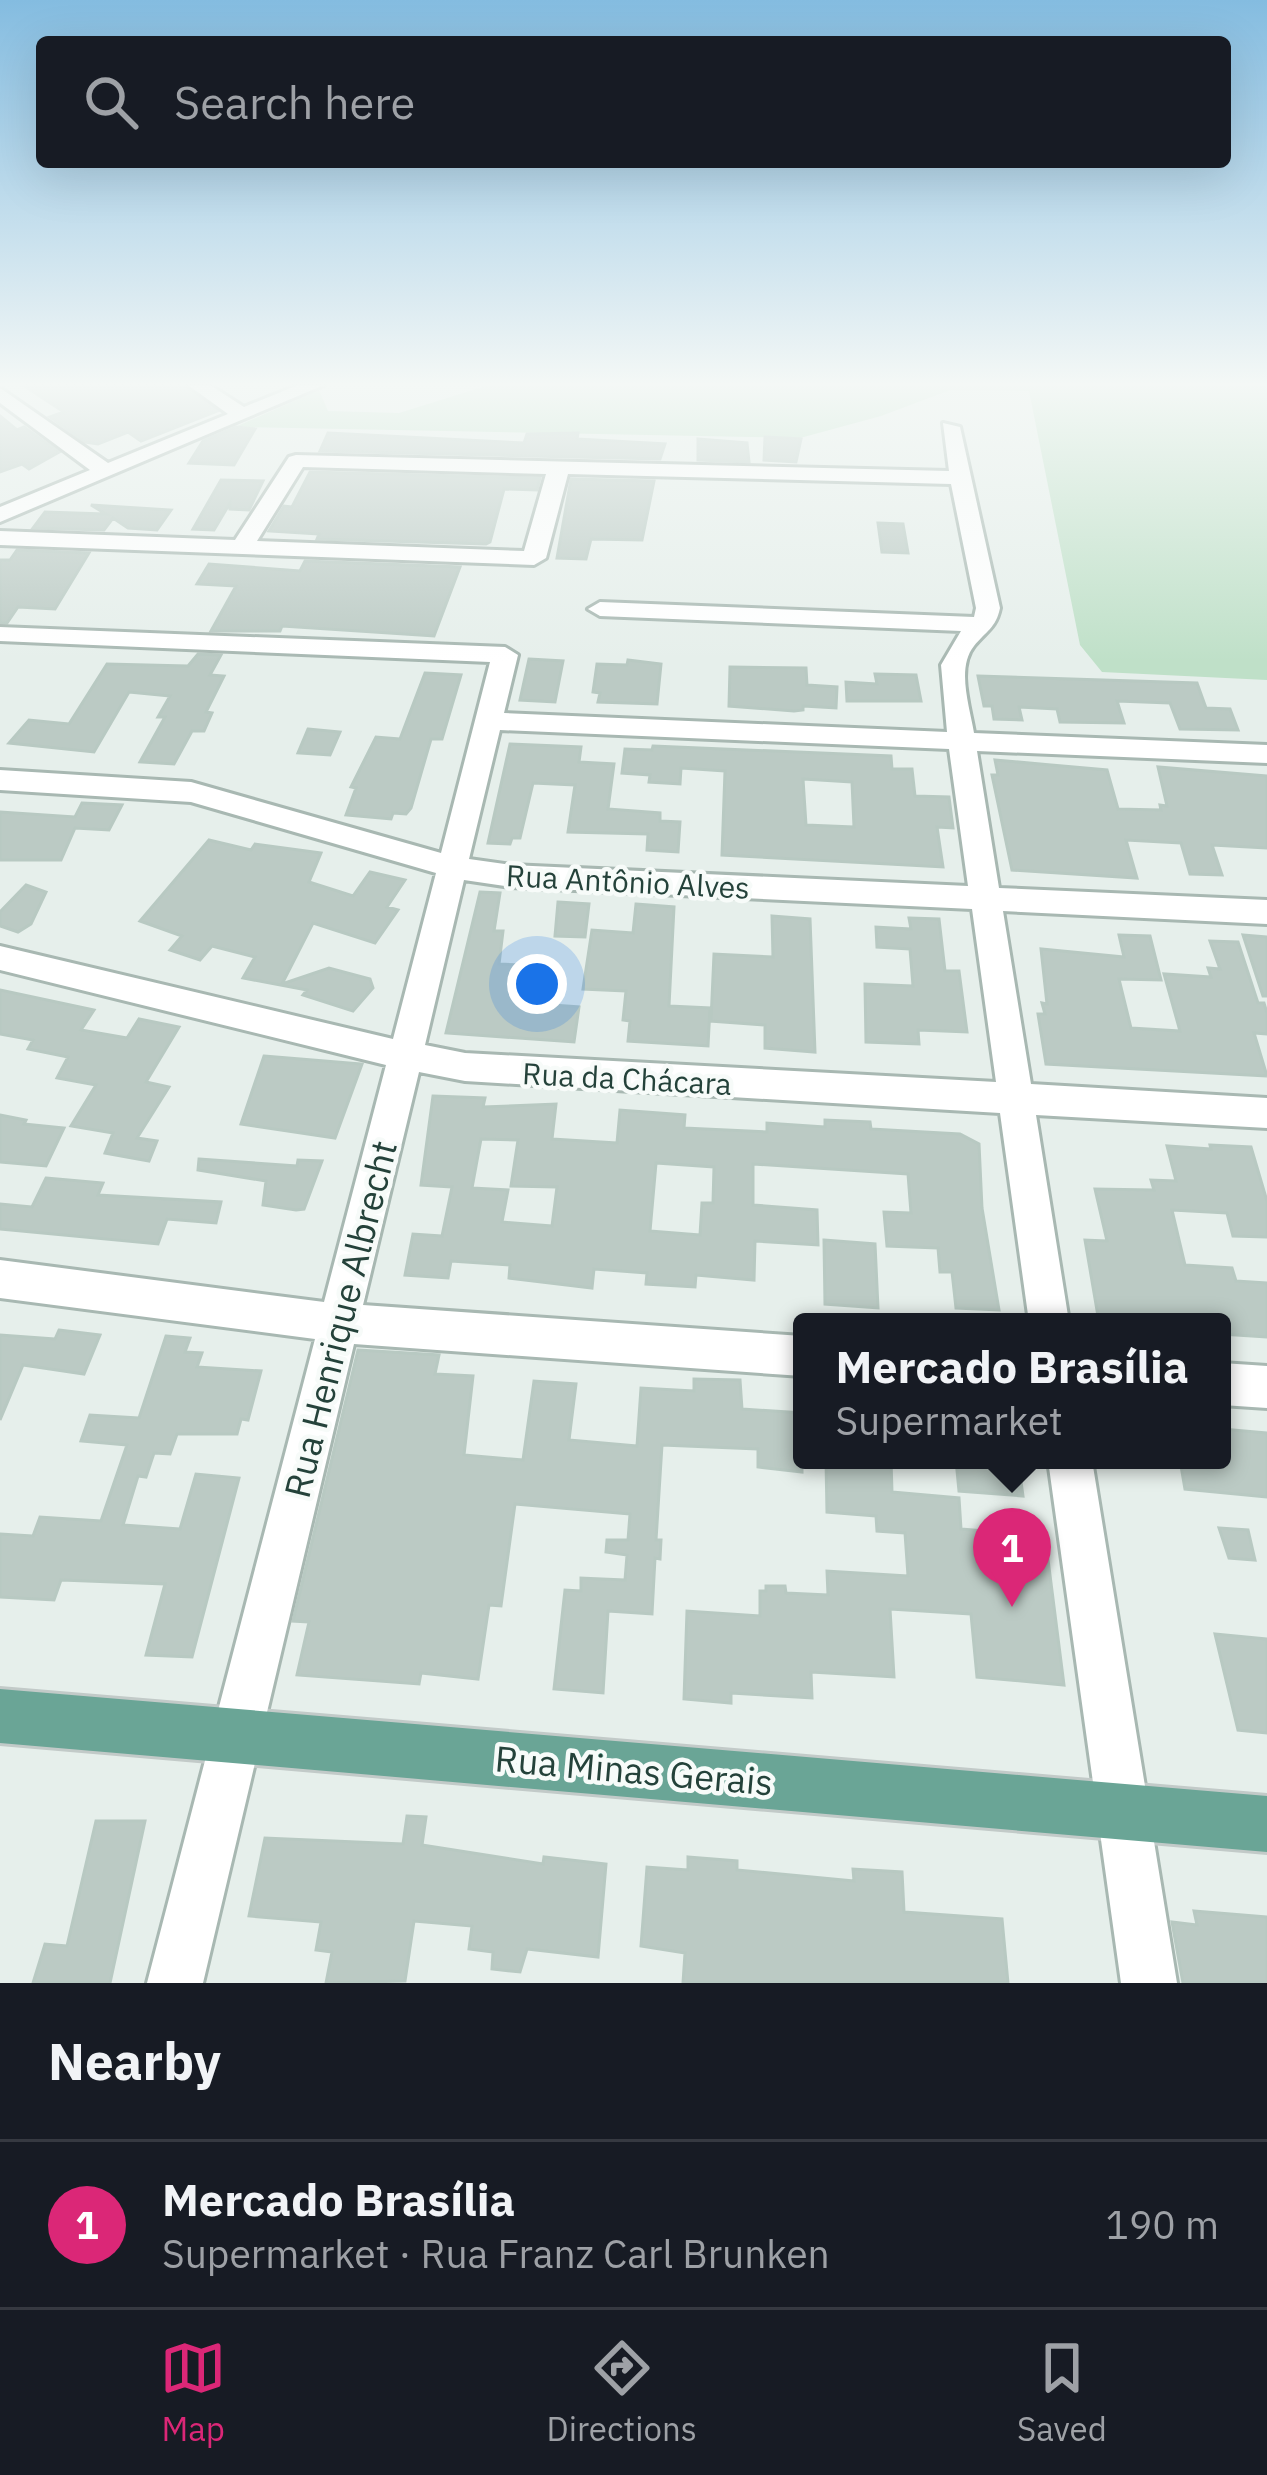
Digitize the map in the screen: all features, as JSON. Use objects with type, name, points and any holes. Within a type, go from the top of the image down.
[{"type":"main road","name":"Rua Minas Gerais","points":[[0,1716],[1267,1824]]},
{"type":"street","points":[[0,515],[89,478]]},
{"type":"street","points":[[242,547],[286,478]]},
{"type":"street","points":[[0,538],[534,558],[556,478]]},
{"type":"street","points":[[944,478],[961,478],[988,608],[983,625],[953,655],[1048,1313]]},
{"type":"street","points":[[600,609],[983,625]]},
{"type":"street","name":"Rua Henrique Albrecht","points":[[0,634],[505,655],[175,1983]]},
{"type":"street","points":[[488,721],[1267,754]]},
{"type":"street","name":"Rua Antônio Alves","points":[[0,780],[191,792],[452,867],[547,878],[1267,912]]},
{"type":"street","name":"Rua da Chácara","points":[[0,958],[117,982],[405,1057],[502,1071],[1267,1113]]},
{"type":"street","points":[[0,1279],[339,1323],[793,1354]]},
{"type":"street","points":[[1231,1385],[1267,1388]]},
{"type":"street","points":[[1071,1469],[1149,1983]]},
{"type":"green space","points":[[1046,478],[1267,478],[1267,680],[1102,672],[1080,645]]},
{"type":"building","points":[[307,478],[540,478],[537,490],[504,489],[486,544],[317,539],[319,534],[269,531],[284,506],[292,507]]},
{"type":"building","points":[[571,479],[654,481],[642,540],[591,539],[586,559],[557,558]]},
{"type":"building","points":[[221,480],[263,481],[249,510],[230,509],[230,503],[214,530],[193,529]]},
{"type":"building","points":[[91,505],[171,510],[157,530],[128,528],[113,518],[104,530],[33,528],[45,512],[106,514]]},
{"type":"building","points":[[878,523],[903,524],[908,553],[882,552]]},
{"type":"building","points":[[17,550],[89,553],[55,609],[18,607],[7,623],[0,623],[0,560],[10,560]]},
{"type":"building","points":[[305,561],[460,567],[434,636],[282,626],[280,631],[211,631],[236,586],[197,584],[209,564],[300,571]]},
{"type":"building","points":[[198,654],[221,655],[210,675],[224,676],[206,712],[212,713],[204,731],[192,731],[174,764],[140,762],[165,717],[158,717],[170,696],[129,692],[94,752],[9,743],[29,720],[69,724],[107,664],[188,666]]},
{"type":"building","points":[[529,659],[563,661],[555,702],[520,700]]},
{"type":"building","points":[[628,660],[661,664],[657,704],[598,702],[600,693],[593,692],[597,664],[627,665]]},
{"type":"building","points":[[730,667],[806,668],[807,685],[837,687],[836,708],[803,706],[794,711],[729,706]]},
{"type":"building","points":[[425,673],[461,675],[442,739],[431,739],[411,808],[406,814],[393,813],[391,819],[346,815],[356,788],[351,787],[376,737],[400,739]]},
{"type":"building","points":[[875,674],[916,675],[921,701],[847,701],[846,682],[877,684]]},
{"type":"building","points":[[978,676],[1197,683],[1206,708],[1230,709],[1238,730],[1180,729],[1170,703],[1117,701],[1124,723],[1060,722],[1057,709],[1019,707],[1022,720],[994,719],[992,706],[984,706]]},
{"type":"building","points":[[308,729],[340,732],[330,755],[298,753]]},
{"type":"building","points":[[510,744],[581,747],[579,762],[614,764],[608,809],[660,813],[660,821],[680,822],[678,852],[647,850],[648,834],[568,832],[575,785],[533,783],[520,838],[512,838],[510,844],[488,843]]},
{"type":"building","points":[[653,746],[891,756],[892,769],[912,769],[915,796],[949,797],[953,828],[937,827],[943,867],[722,855],[725,771],[681,768],[680,784],[649,782],[650,775],[622,773],[625,749],[652,750]],"holes":[[[803,779],[852,782],[854,827],[806,825]]]},
{"type":"building","points":[[995,760],[1107,770],[1118,809],[1161,810],[1160,805],[1167,806],[1158,767],[1267,776],[1267,848],[1212,845],[1222,875],[1190,874],[1181,843],[1126,840],[1137,878],[1012,870],[992,775],[998,775]]},
{"type":"building","points":[[82,803],[122,805],[109,830],[75,828],[61,860],[0,860],[0,812],[75,817]]},
{"type":"building","points":[[209,840],[251,850],[255,844],[321,853],[309,882],[353,896],[370,872],[405,880],[387,907],[398,910],[375,943],[313,923],[282,984],[329,968],[370,979],[373,988],[353,1011],[303,995],[307,990],[243,978],[255,957],[212,946],[200,960],[170,950],[182,936],[140,921]]},
{"type":"building","points":[[26,885],[46,892],[31,924],[18,932],[0,926],[0,912]]},
{"type":"building","points":[[480,892],[500,893],[494,931],[503,931],[499,964],[544,966],[538,1004],[579,1007],[574,1042],[446,1033]]},
{"type":"building","points":[[558,902],[589,904],[585,937],[555,936]]},
{"type":"building","points":[[636,904],[674,907],[669,1006],[710,1008],[708,1046],[628,1041],[630,1021],[623,1020],[626,991],[583,989],[592,930],[633,933]]},
{"type":"building","points":[[772,916],[810,919],[815,1052],[765,1048],[765,1025],[711,1021],[714,954],[773,957]]},
{"type":"building","points":[[909,918],[939,919],[945,971],[959,971],[967,1032],[918,1030],[919,1044],[866,1042],[865,984],[913,986],[910,949],[877,947],[876,927],[911,929]]},
{"type":"building","points":[[1119,935],[1150,936],[1161,980],[1119,979],[1131,1028],[1180,1031],[1164,974],[1211,977],[1208,968],[1220,969],[1210,941],[1238,942],[1258,1003],[1264,1003],[1267,1013],[1267,1034],[1254,1033],[1267,1076],[1046,1064],[1038,1014],[1045,1014],[1042,1003],[1047,1004],[1041,949],[1124,957]]},
{"type":"building","points":[[1243,935],[1267,937],[1267,996],[1263,996]]},
{"type":"building","points":[[0,990],[94,1010],[81,1030],[127,1038],[139,1019],[179,1027],[146,1082],[169,1087],[137,1138],[157,1141],[149,1161],[105,1153],[113,1133],[71,1126],[96,1085],[57,1078],[68,1057],[28,1049],[33,1040],[0,1034]]},
{"type":"building","points":[[264,1056],[362,1064],[335,1138],[241,1124]]},
{"type":"building","points":[[433,1096],[485,1098],[483,1107],[556,1104],[552,1139],[617,1143],[620,1110],[685,1115],[684,1128],[767,1132],[767,1123],[825,1127],[825,1120],[870,1122],[871,1129],[960,1134],[979,1144],[982,1208],[999,1310],[956,1308],[952,1272],[940,1272],[938,1248],[887,1246],[884,1212],[911,1213],[908,1174],[753,1164],[753,1205],[817,1210],[818,1245],[755,1241],[754,1280],[696,1275],[695,1287],[646,1284],[647,1273],[594,1269],[592,1288],[509,1278],[510,1265],[451,1261],[448,1278],[405,1275],[413,1234],[442,1236],[452,1187],[421,1185]],"holes":[[[481,1139],[518,1140],[511,1186],[557,1187],[552,1226],[502,1222],[508,1190],[472,1188]],[[656,1163],[714,1167],[713,1203],[702,1203],[700,1235],[650,1231]]]},
{"type":"building","points":[[0,1115],[26,1120],[24,1124],[64,1128],[46,1166],[0,1162]]},
{"type":"building","points":[[1210,1145],[1251,1147],[1267,1201],[1267,1237],[1233,1236],[1227,1213],[1172,1210],[1185,1265],[1232,1268],[1236,1281],[1267,1283],[1267,1337],[1231,1335],[1231,1313],[1097,1313],[1085,1240],[1107,1241],[1095,1189],[1154,1190],[1151,1180],[1176,1181],[1167,1146],[1211,1149]]},
{"type":"building","points":[[199,1159],[297,1166],[298,1160],[322,1161],[304,1209],[296,1210],[263,1205],[266,1181],[198,1170]]},
{"type":"building","points":[[46,1178],[103,1183],[98,1195],[221,1202],[216,1223],[167,1219],[158,1244],[0,1229],[0,1204],[32,1207]]},
{"type":"building","points":[[824,1240],[875,1244],[878,1308],[825,1304]]},
{"type":"building","points":[[59,1330],[100,1335],[84,1374],[23,1365],[0,1420],[0,1335],[55,1339]]},
{"type":"building","points":[[166,1336],[190,1338],[185,1352],[202,1353],[197,1367],[261,1371],[248,1420],[241,1419],[237,1434],[177,1434],[170,1454],[154,1453],[146,1477],[138,1476],[123,1525],[180,1529],[196,1474],[239,1478],[192,1657],[146,1655],[165,1584],[61,1580],[54,1600],[0,1597],[0,1534],[33,1536],[40,1517],[101,1521],[127,1445],[81,1441],[90,1415],[139,1418]]},
{"type":"building","points":[[358,1350],[439,1355],[435,1374],[473,1376],[464,1455],[523,1460],[534,1381],[576,1384],[569,1440],[637,1446],[641,1388],[694,1391],[694,1379],[740,1380],[742,1409],[793,1412],[793,1469],[802,1472],[758,1467],[758,1449],[662,1445],[656,1540],[661,1540],[660,1559],[655,1558],[652,1614],[608,1611],[603,1693],[554,1689],[565,1590],[581,1591],[581,1578],[625,1580],[627,1555],[606,1552],[607,1540],[628,1540],[630,1514],[515,1504],[501,1606],[489,1605],[478,1679],[421,1673],[419,1684],[297,1675],[309,1622],[293,1621]]},
{"type":"building","points":[[1231,1430],[1267,1433],[1267,1497],[1185,1489],[1182,1469],[1231,1469]]},
{"type":"building","points":[[826,1469],[891,1469],[892,1492],[959,1498],[961,1529],[1045,1536],[1064,1685],[977,1677],[971,1614],[890,1609],[894,1677],[811,1672],[812,1698],[731,1693],[731,1703],[684,1699],[687,1611],[760,1616],[760,1591],[766,1591],[766,1586],[785,1586],[786,1593],[828,1595],[827,1571],[908,1576],[905,1533],[877,1531],[876,1516],[827,1512]]},
{"type":"building","points":[[957,1469],[1019,1469],[1023,1496],[959,1491]]},
{"type":"building","points":[[1219,1528],[1248,1530],[1255,1560],[1229,1558]]},
{"type":"building","points":[[1215,1634],[1267,1639],[1267,1733],[1238,1730]]},
{"type":"building","points":[[407,1816],[426,1817],[422,1845],[543,1864],[544,1857],[606,1864],[598,1957],[527,1949],[520,1972],[492,1969],[493,1952],[469,1949],[472,1926],[414,1921],[405,1981],[326,1983],[332,1952],[316,1950],[321,1922],[249,1916],[265,1838],[403,1844]]},
{"type":"building","points":[[96,1821],[145,1821],[110,1983],[33,1983],[45,1944],[67,1946]]},
{"type":"building","points":[[688,1857],[737,1861],[737,1870],[854,1881],[853,1869],[902,1872],[904,1912],[1002,1919],[1008,1983],[683,1983],[685,1953],[641,1946],[647,1867],[688,1870]]},
{"type":"building","points":[[1194,1911],[1267,1917],[1267,1983],[1183,1983],[1172,1922],[1197,1925]]},
{"type":"place","name":"Mercado Brasília","points":[[1012,1607]]}]
